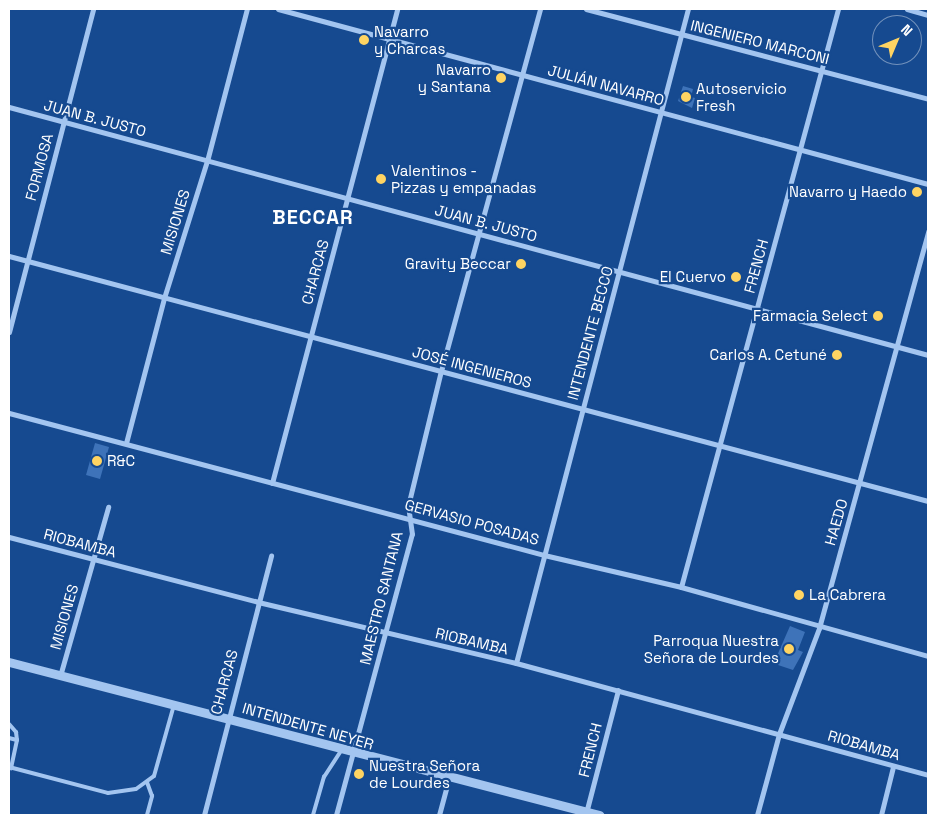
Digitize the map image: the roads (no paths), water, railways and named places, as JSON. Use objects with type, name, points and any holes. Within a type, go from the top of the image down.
[{"type":"street","name":"FORMOSA","points":[[9,332],[94,9]]},
{"type":"street","name":"MISIONES","points":[[126,443],[164,298],[207,161],[247,9]]},
{"type":"street","name":"JULIÁN NAVARRO","points":[[278,9],[928,184]]},
{"type":"street","name":"CHARCAS","points":[[272,483],[397,9]]},
{"type":"street","name":"MAESTRO SANTANA","points":[[336,815],[412,534],[412,519],[408,506],[441,372],[540,9]]},
{"type":"street","name":"INGENIERO MARCONI","points":[[586,9],[928,99]]},
{"type":"street","name":"INTENDENTE BECCO","points":[[516,663],[688,9]]},
{"type":"street","name":"FRENCH","points":[[681,588],[838,9]]},
{"type":"street","points":[[907,9],[928,14]]},
{"type":"street","name":"JUAN B. JUSTO","points":[[9,108],[928,355]]},
{"type":"street","name":"HAEDO","points":[[757,815],[778,734],[819,628],[928,231]]},
{"type":"street","name":"JOSÉ INGENIEROS","points":[[9,256],[928,501]]},
{"type":"street","name":"GERVASIO POSADAS","points":[[9,413],[544,555],[681,588],[819,628],[928,656]]},
{"type":"street","name":"MISIONES","points":[[60,676],[108,507]]},
{"type":"street","name":"RIOBAMBA","points":[[9,537],[386,634],[516,663],[893,767],[928,774]]},
{"type":"street","name":"CHARCAS","points":[[204,815],[227,717],[271,556]]},
{"type":"street","name":"INTENDENTE NEYER","points":[[9,662],[227,717],[352,753],[586,814],[599,815]]},
{"type":"street","name":"FRENCH","points":[[586,814],[618,690]]},
{"type":"street","points":[[880,815],[893,767]]},
{"type":"street","points":[[439,815],[449,778]]},
{"type":"lane","points":[[9,724],[16,732],[17,740],[10,768],[108,792],[129,791],[147,782],[160,763],[174,704]]},
{"type":"lane","points":[[9,738],[17,740]]},
{"type":"lane","points":[[312,815],[324,777],[341,750]]},
{"type":"lane","points":[[147,782],[152,796],[147,815]]},
{"type":"place","name":"Navarro y Charcas","points":[[364,40]]},
{"type":"place","name":"Navarro y Santana","points":[[501,78]]},
{"type":"place","name":"Autoservicio Fresh","points":[[686,97]]},
{"type":"place","name":"Valentinos - Pizzas y empanadas","points":[[381,179]]},
{"type":"place","name":"Navarro y Haedo","points":[[917,192]]},
{"type":"place","name":"Gravity Beccar","points":[[521,264]]},
{"type":"place","name":"El Cuervo","points":[[736,277]]},
{"type":"place","name":"Farmacia Select","points":[[878,316]]},
{"type":"place","name":"Carlos A. Cetuné","points":[[837,355]]},
{"type":"place","name":"R&C","points":[[97,461]]},
{"type":"place","name":"La Cabrera","points":[[799,595]]},
{"type":"place","name":"Parroqua Nuestra Señora de Lourdes","points":[[789,649]]},
{"type":"place","name":"Nuestra Señora de Lourdes","points":[[359,774]]},
{"type":"district","name":"BECCAR","points":[[313,217]]}]
